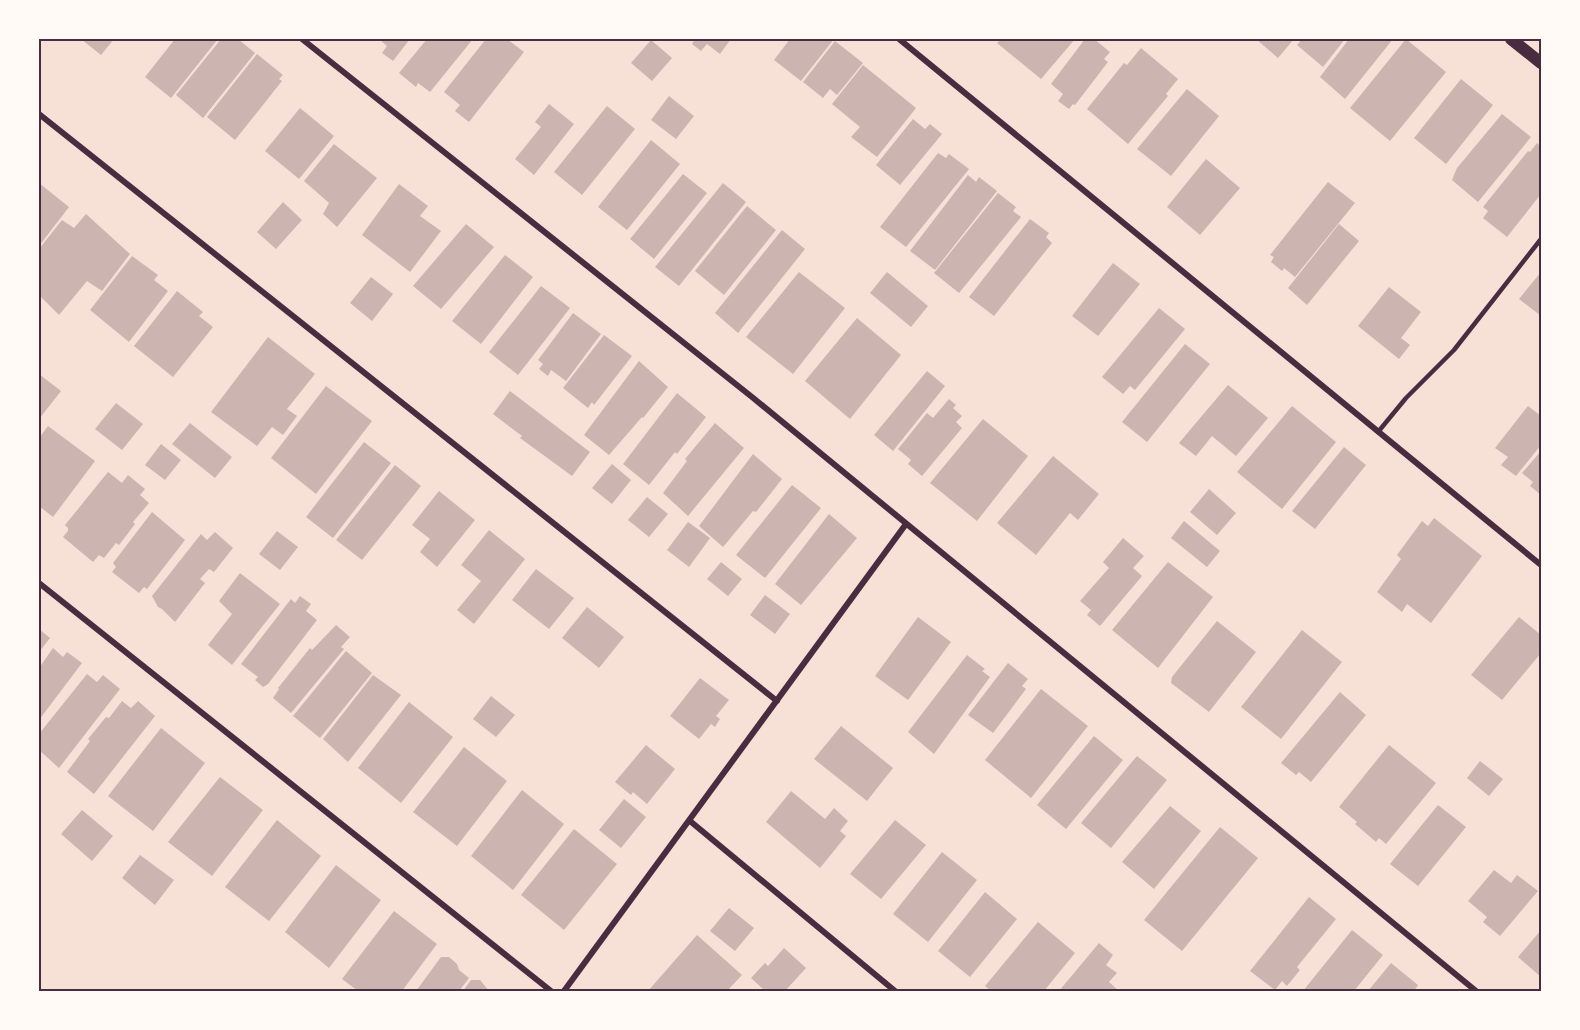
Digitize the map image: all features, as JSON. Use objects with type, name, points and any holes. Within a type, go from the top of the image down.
[{"type":"main road","points":[[1511,39],[1541,63]]},
{"type":"street","points":[[302,39],[742,389],[1476,991]]},
{"type":"street","points":[[898,39],[1541,565]]},
{"type":"street","points":[[39,114],[777,701]]},
{"type":"street","points":[[564,991],[906,524]]},
{"type":"street","points":[[39,584],[551,991]]},
{"type":"street","points":[[690,821],[895,991]]},
{"type":"lane","points":[[1378,432],[1406,398],[1454,350],[1541,239]]},
{"type":"building","points":[[81,39],[114,39],[101,55]]},
{"type":"building","points":[[175,39],[218,39],[171,98],[145,77]]},
{"type":"building","points":[[221,39],[238,39],[255,53],[203,118],[176,95]]},
{"type":"building","points":[[379,39],[410,39],[393,61],[382,53],[387,46]]},
{"type":"building","points":[[427,39],[473,39],[430,92],[418,83],[416,87],[399,73]]},
{"type":"building","points":[[486,39],[507,39],[524,52],[469,122],[455,111],[460,105],[444,92]]},
{"type":"building","points":[[695,39],[731,39],[720,54],[707,44],[701,51],[692,44]]},
{"type":"building","points":[[790,39],[834,39],[801,81],[774,60]]},
{"type":"building","points":[[1001,39],[1075,39],[1041,79],[997,43]]},
{"type":"building","points":[[1085,39],[1094,39],[1110,52],[1104,59],[1108,62],[1075,105],[1073,104],[1069,109],[1058,101],[1063,94],[1051,84]]},
{"type":"building","points":[[1256,39],[1294,39],[1278,58]]},
{"type":"building","points":[[1302,39],[1345,39],[1323,67],[1297,45]]},
{"type":"building","points":[[1349,39],[1393,39],[1345,99],[1320,77]]},
{"type":"building","points":[[1406,39],[1446,72],[1390,141],[1350,108]]},
{"type":"building","points":[[651,40],[672,58],[652,81],[631,63]]},
{"type":"building","points":[[835,41],[863,63],[837,95],[830,89],[823,98],[803,82]]},
{"type":"building","points":[[1141,48],[1178,79],[1166,94],[1168,96],[1128,144],[1087,109],[1124,63],[1127,65]]},
{"type":"building","points":[[257,54],[283,75],[279,79],[282,81],[235,140],[207,117]]},
{"type":"building","points":[[863,65],[916,108],[877,157],[851,137],[860,127],[832,104]]},
{"type":"building","points":[[1461,79],[1493,105],[1446,164],[1414,138]]},
{"type":"building","points":[[1187,89],[1219,116],[1171,176],[1137,149]]},
{"type":"building","points":[[669,96],[694,116],[676,139],[651,120]]},
{"type":"building","points":[[549,104],[574,124],[534,175],[515,159],[541,127],[535,122]]},
{"type":"building","points":[[607,106],[635,129],[582,195],[554,172]]},
{"type":"building","points":[[300,108],[334,136],[299,179],[265,151]]},
{"type":"building","points":[[1502,114],[1531,137],[1478,202],[1452,180],[1457,168]]},
{"type":"building","points":[[913,119],[925,129],[930,124],[942,134],[900,185],[876,165]]},
{"type":"building","points":[[651,140],[680,164],[627,230],[598,207]]},
{"type":"building","points":[[1537,143],[1541,147],[1541,194],[1507,237],[1483,218],[1488,211],[1483,207]]},
{"type":"building","points":[[334,144],[377,178],[337,227],[323,214],[329,203],[304,181]]},
{"type":"building","points":[[938,153],[946,158],[949,154],[969,169],[906,247],[880,227]]},
{"type":"building","points":[[1206,159],[1240,188],[1200,235],[1167,207]]},
{"type":"building","points":[[683,174],[707,193],[654,259],[630,239]]},
{"type":"building","points":[[968,175],[976,182],[979,177],[997,191],[935,270],[910,251]]},
{"type":"building","points":[[1328,182],[1355,203],[1295,277],[1284,268],[1282,271],[1271,262],[1274,257],[1270,255]]},
{"type":"building","points":[[39,183],[69,207],[39,246]]},
{"type":"building","points":[[723,183],[746,202],[679,286],[655,267]]},
{"type":"building","points":[[399,184],[428,206],[420,216],[441,231],[410,272],[362,235]]},
{"type":"building","points":[[998,193],[1016,207],[1013,211],[1021,217],[959,293],[934,273]]},
{"type":"building","points":[[283,202],[302,220],[276,249],[257,232]]},
{"type":"building","points":[[747,206],[776,230],[724,295],[695,271]]},
{"type":"building","points":[[86,214],[130,254],[102,291],[87,281],[59,315],[39,295],[39,249],[62,220],[74,228]]},
{"type":"building","points":[[1030,219],[1049,233],[1046,237],[1052,243],[994,316],[969,297]]},
{"type":"building","points":[[466,224],[494,247],[441,309],[413,286]]},
{"type":"building","points":[[1339,224],[1359,241],[1307,305],[1288,288]]},
{"type":"building","points":[[782,230],[805,249],[738,333],[715,313]]},
{"type":"building","points":[[505,255],[533,277],[481,344],[452,321]]},
{"type":"building","points":[[132,256],[158,275],[154,280],[168,291],[129,342],[90,310]]},
{"type":"building","points":[[1113,263],[1140,284],[1098,336],[1072,316]]},
{"type":"building","points":[[799,272],[845,308],[793,374],[746,337]]},
{"type":"building","points":[[887,272],[928,306],[911,327],[870,293]]},
{"type":"building","points":[[1541,272],[1541,316],[1519,299]]},
{"type":"building","points":[[371,277],[393,294],[372,321],[350,303]]},
{"type":"building","points":[[541,286],[570,308],[518,375],[489,352]]},
{"type":"building","points":[[1389,287],[1421,312],[1401,338],[1410,345],[1399,359],[1358,326]]},
{"type":"building","points":[[177,291],[203,312],[199,316],[213,327],[173,377],[134,346]]},
{"type":"building","points":[[1159,308],[1185,329],[1135,390],[1130,386],[1123,394],[1102,377]]},
{"type":"building","points":[[573,313],[601,334],[566,381],[551,370],[548,376],[539,369],[543,364],[538,360]]},
{"type":"building","points":[[857,318],[901,355],[850,419],[805,381]]},
{"type":"building","points":[[604,335],[632,356],[594,405],[592,402],[588,408],[563,388]]},
{"type":"building","points":[[268,337],[315,374],[287,409],[297,416],[283,435],[272,427],[257,446],[211,412]]},
{"type":"building","points":[[1185,344],[1210,364],[1147,442],[1122,422]]},
{"type":"building","points":[[639,361],[668,387],[609,455],[584,435]]},
{"type":"building","points":[[927,371],[945,386],[893,451],[874,435]]},
{"type":"building","points":[[39,374],[61,391],[39,419]]},
{"type":"building","points":[[1228,385],[1268,418],[1236,456],[1212,436],[1196,456],[1179,443]]},
{"type":"building","points":[[326,386],[372,421],[316,494],[271,458]]},
{"type":"building","points":[[510,391],[590,452],[572,476],[520,438],[522,436],[493,414]]},
{"type":"building","points":[[677,393],[706,417],[649,485],[623,464]]},
{"type":"building","points":[[949,399],[956,405],[953,408],[962,416],[956,422],[962,428],[922,476],[908,464],[911,460],[898,449],[927,413],[933,418]]},
{"type":"building","points":[[116,403],[143,424],[122,450],[95,429]]},
{"type":"building","points":[[1292,406],[1336,442],[1282,509],[1237,472]]},
{"type":"building","points":[[1528,406],[1541,416],[1541,445],[1516,476],[1501,465],[1508,457],[1495,448]]},
{"type":"building","points":[[983,419],[1028,456],[977,521],[930,483]]},
{"type":"building","points":[[190,423],[232,457],[215,478],[172,444]]},
{"type":"building","points":[[715,423],[744,448],[688,516],[663,493],[687,461],[685,459]]},
{"type":"building","points":[[48,426],[95,461],[53,517],[39,506],[39,438]]},
{"type":"building","points":[[364,442],[391,463],[333,538],[306,517]]},
{"type":"building","points":[[161,444],[181,460],[165,480],[145,465]]},
{"type":"building","points":[[1344,447],[1366,465],[1315,529],[1292,511]]},
{"type":"building","points":[[1541,451],[1541,495],[1530,486],[1533,482],[1522,473]]},
{"type":"building","points":[[753,454],[782,479],[756,512],[753,511],[723,547],[699,526]]},
{"type":"building","points":[[1053,456],[1099,494],[1078,520],[1070,513],[1036,555],[997,523]]},
{"type":"building","points":[[612,464],[631,480],[612,504],[592,488]]},
{"type":"building","points":[[395,465],[421,486],[362,560],[336,540]]},
{"type":"building","points":[[108,472],[122,483],[128,475],[145,489],[140,495],[149,503],[133,522],[135,524],[119,545],[116,543],[104,558],[99,555],[93,562],[63,537],[68,531],[65,525]]},
{"type":"building","points":[[792,485],[821,508],[765,578],[736,555]]},
{"type":"building","points":[[1209,489],[1236,513],[1217,535],[1190,512]]},
{"type":"building","points":[[439,491],[475,520],[437,567],[420,552],[430,539],[412,525]]},
{"type":"building","points":[[647,497],[668,514],[649,537],[628,520]]},
{"type":"building","points":[[152,512],[185,540],[147,589],[144,587],[139,593],[112,572],[116,567],[113,563]]},
{"type":"building","points":[[829,514],[857,538],[801,605],[775,584]]},
{"type":"building","points":[[1434,518],[1482,556],[1431,623],[1407,604],[1402,612],[1377,592],[1401,559],[1397,555],[1422,521],[1428,526]]},
{"type":"building","points":[[1184,521],[1220,551],[1207,567],[1171,538]]},
{"type":"building","points":[[688,522],[710,538],[689,567],[667,550]]},
{"type":"building","points":[[489,530],[525,559],[474,624],[457,610],[481,581],[461,565]]},
{"type":"building","points":[[277,531],[298,547],[280,570],[259,554]]},
{"type":"building","points":[[215,532],[233,548],[214,572],[209,569],[200,579],[205,583],[175,622],[158,607],[152,596],[201,534],[207,540]]},
{"type":"building","points":[[1123,538],[1144,556],[1133,568],[1142,576],[1100,626],[1087,615],[1091,610],[1080,601],[1109,568],[1103,562]]},
{"type":"building","points":[[721,562],[742,579],[728,596],[707,579]]},
{"type":"building","points":[[1168,562],[1213,597],[1158,668],[1112,630]]},
{"type":"building","points":[[536,569],[574,598],[549,629],[512,600]]},
{"type":"building","points":[[240,573],[280,604],[232,665],[208,645],[232,614],[219,601]]},
{"type":"building","points":[[765,595],[790,614],[775,634],[750,615]]},
{"type":"building","points":[[300,596],[311,604],[306,611],[317,620],[268,684],[263,687],[255,680],[258,677],[241,664],[291,599],[295,603]]},
{"type":"building","points":[[587,607],[624,637],[599,668],[562,638]]},
{"type":"building","points":[[918,617],[951,642],[908,700],[875,676]]},
{"type":"building","points":[[1519,617],[1541,635],[1541,653],[1502,700],[1471,675]]},
{"type":"building","points":[[1217,621],[1256,652],[1209,712],[1171,683],[1172,677]]},
{"type":"building","points":[[336,625],[350,637],[341,647],[344,649],[291,713],[273,698],[278,688],[310,648],[312,650]]},
{"type":"building","points":[[39,629],[50,638],[39,652]]},
{"type":"building","points":[[1302,630],[1342,662],[1281,739],[1241,707]]},
{"type":"building","points":[[53,648],[63,657],[67,652],[82,663],[39,720],[39,668]]},
{"type":"building","points":[[346,651],[372,673],[320,738],[293,716]]},
{"type":"building","points":[[967,655],[985,669],[982,671],[990,677],[934,754],[908,732]]},
{"type":"building","points":[[1008,663],[1028,679],[1022,686],[1026,689],[993,733],[968,715]]},
{"type":"building","points":[[87,674],[97,682],[103,675],[120,689],[59,768],[39,750],[39,734]]},
{"type":"building","points":[[373,675],[401,695],[348,762],[323,739]]},
{"type":"building","points":[[700,678],[729,700],[716,716],[720,719],[715,727],[711,724],[699,739],[670,716]]},
{"type":"building","points":[[1041,689],[1088,726],[1031,798],[985,760]]},
{"type":"building","points":[[1340,692],[1366,715],[1311,782],[1299,772],[1296,775],[1281,763]]},
{"type":"building","points":[[491,696],[515,715],[496,737],[473,719]]},
{"type":"building","points":[[122,701],[131,708],[138,701],[155,716],[94,794],[67,772],[90,741],[88,739]]},
{"type":"building","points":[[409,702],[453,737],[401,803],[358,768]]},
{"type":"building","points":[[841,726],[893,768],[867,801],[814,759]]},
{"type":"building","points":[[161,728],[205,763],[153,831],[108,796]]},
{"type":"building","points":[[1094,736],[1123,760],[1066,829],[1037,805]]},
{"type":"building","points":[[646,745],[675,769],[647,804],[633,792],[631,795],[615,782]]},
{"type":"building","points":[[1389,745],[1436,783],[1386,844],[1379,838],[1376,842],[1339,807]]},
{"type":"building","points":[[464,747],[507,781],[457,846],[413,812]]},
{"type":"building","points":[[1137,756],[1167,780],[1111,848],[1081,823]]},
{"type":"building","points":[[1480,761],[1503,779],[1489,796],[1467,778]]},
{"type":"building","points":[[220,777],[263,810],[212,876],[168,842]]},
{"type":"building","points":[[522,790],[564,824],[513,890],[471,856]]},
{"type":"building","points":[[791,791],[825,819],[834,808],[848,821],[840,831],[846,836],[820,868],[766,822]]},
{"type":"building","points":[[624,799],[646,817],[621,848],[599,830]]},
{"type":"building","points":[[1438,805],[1466,827],[1418,886],[1390,864]]},
{"type":"building","points":[[1170,806],[1201,831],[1154,889],[1122,862]]},
{"type":"building","points":[[82,810],[113,836],[92,861],[61,834]]},
{"type":"building","points":[[277,820],[321,856],[269,921],[225,887]]},
{"type":"building","points":[[895,820],[926,845],[881,899],[850,874]]},
{"type":"building","points":[[1220,827],[1258,858],[1182,951],[1144,920]]},
{"type":"building","points":[[574,829],[617,864],[564,930],[521,895]]},
{"type":"building","points":[[942,852],[977,880],[928,942],[893,914]]},
{"type":"building","points":[[140,855],[174,880],[155,905],[122,878]]},
{"type":"building","points":[[336,865],[381,900],[329,968],[285,932]]},
{"type":"building","points":[[1494,870],[1511,883],[1517,875],[1538,891],[1500,936],[1483,922],[1487,917],[1468,901]]},
{"type":"building","points":[[985,892],[1017,919],[970,977],[938,951]]},
{"type":"building","points":[[1309,897],[1336,919],[1297,967],[1300,970],[1287,986],[1282,981],[1275,990],[1250,971]]},
{"type":"building","points":[[729,908],[754,928],[735,951],[710,931]]},
{"type":"building","points":[[394,911],[437,944],[402,991],[358,991],[342,979]]},
{"type":"building","points":[[1038,922],[1075,953],[1044,991],[991,991],[985,986]]},
{"type":"building","points":[[1352,930],[1383,955],[1354,991],[1303,991]]},
{"type":"building","points":[[1541,930],[1541,977],[1518,957]]},
{"type":"building","points":[[697,935],[742,975],[727,991],[648,991]]},
{"type":"building","points":[[1099,943],[1113,955],[1106,965],[1117,973],[1109,982],[1119,991],[1059,991]]},
{"type":"building","points":[[784,948],[806,968],[785,991],[765,991],[751,978],[765,963],[768,966]]},
{"type":"building","points":[[441,957],[449,957],[469,978],[459,991],[416,991]]},
{"type":"building","points":[[1391,963],[1418,985],[1414,991],[1368,991]]},
{"type":"building","points":[[471,980],[480,980],[489,991],[463,991]]}]
